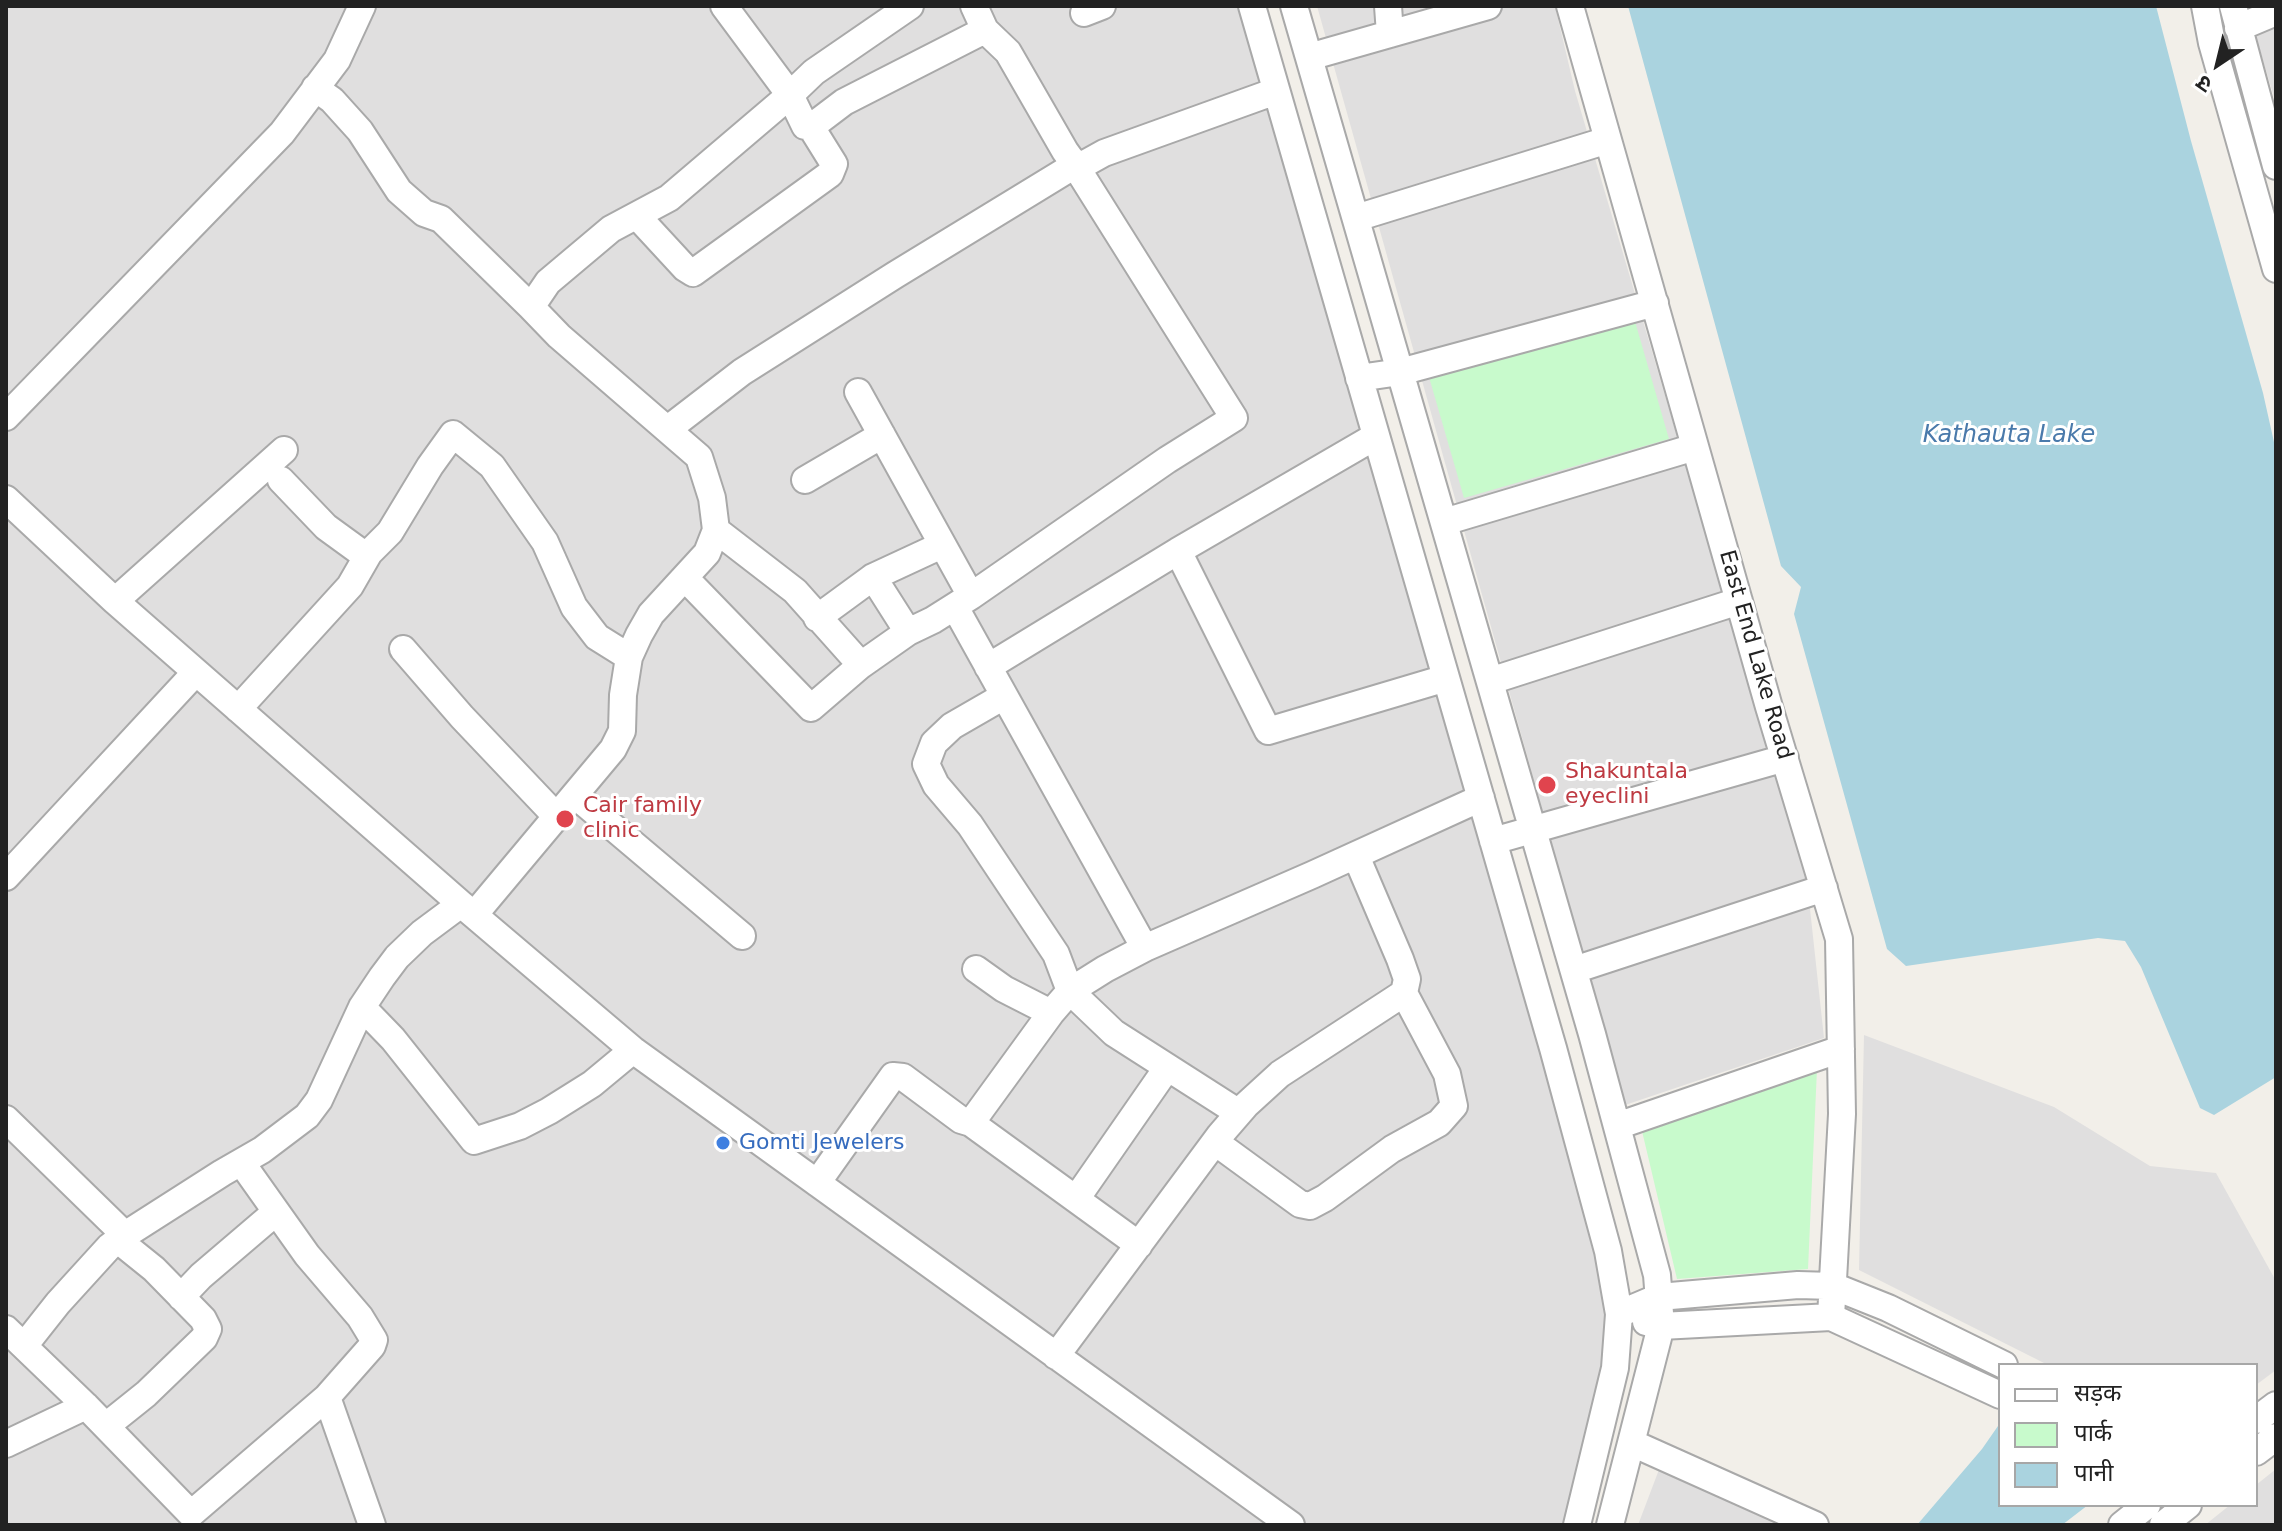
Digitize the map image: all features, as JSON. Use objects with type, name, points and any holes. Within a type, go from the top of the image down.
[{"type":"street","points":[[7,415],[282,133],[337,60],[362,6]]},
{"type":"street","points":[[724,6],[790,95],[805,126],[811,127],[844,102],[985,30]]},
{"type":"street","points":[[531,307],[548,282],[611,229],[669,198],[814,72],[910,6]]},
{"type":"street","points":[[685,578],[811,708],[861,665],[908,632],[963,602],[1167,460],[1234,418],[1065,151],[1008,52],[985,30],[974,6]]},
{"type":"street","points":[[1252,6],[1553,1048],[1604,1236],[1619,1314],[1615,1368],[1577,1525]]},
{"type":"street","points":[[1294,6],[1574,970],[1657,1275],[1661,1326],[1610,1525]]},
{"type":"street","points":[[1388,6],[1390,34]]},
{"type":"street","points":[[1309,57],[1488,6]]},
{"type":"street","name":"East End Lake Road","points":[[1570,6],[1739,601],[1839,939],[1842,1114],[1831,1317]]},
{"type":"street","points":[[2205,6],[2212,43],[2276,269]]},
{"type":"street","points":[[2276,12],[2236,17],[2276,166]]},
{"type":"street","points":[[241,1162],[307,1255],[360,1317],[374,1340],[327,1397],[191,1514],[86,1406],[11,1335],[58,1303],[121,1237],[241,1162],[262,1150],[307,1116],[319,1100],[362,1007],[397,957],[422,933],[468,910],[557,817],[613,749],[622,731],[629,657],[651,614],[707,553],[716,530],[712,498],[699,457],[559,336],[441,219],[413,205],[399,191],[360,131],[332,100],[315,88]]},
{"type":"street","points":[[668,429],[742,372],[1075,165],[1276,91]]},
{"type":"street","points":[[637,216],[693,273],[830,174],[834,164],[811,127]]},
{"type":"street","points":[[1356,218],[1608,140]]},
{"type":"street","points":[[1359,378],[1400,372],[1655,303]]},
{"type":"street","points":[[858,392],[942,545],[988,667],[1143,945],[1147,947]]},
{"type":"street","points":[[238,709],[350,586],[369,553],[390,532],[453,434],[492,466],[545,542],[574,607],[597,637],[629,657]]},
{"type":"street","points":[[805,480],[882,435]]},
{"type":"street","points":[[988,667],[1178,551],[1376,436]]},
{"type":"street","points":[[1444,522],[1695,447]]},
{"type":"street","points":[[115,601],[284,450]]},
{"type":"street","points":[[281,480],[326,527],[359,551],[369,553]]},
{"type":"street","points":[[6,499],[115,601],[633,1050],[1291,1525]]},
{"type":"street","points":[[716,530],[795,591],[861,665]]},
{"type":"street","points":[[817,618],[873,577],[942,545]]},
{"type":"street","points":[[1178,551],[1268,731],[1446,678]]},
{"type":"street","points":[[873,577],[908,632]]},
{"type":"street","points":[[1490,681],[1739,601]]},
{"type":"street","points":[[403,649],[462,717],[557,817]]},
{"type":"street","points":[[6,877],[196,672]]},
{"type":"street","points":[[1004,696],[952,726],[934,743],[926,764],[936,785],[970,825],[1056,954],[1070,991],[1114,1033],[1239,1113]]},
{"type":"street","points":[[1493,841],[1785,758]]},
{"type":"street","points":[[575,795],[742,936]]},
{"type":"street","points":[[971,1123],[1070,991],[1147,947],[1481,798]]},
{"type":"street","points":[[1215,1142],[1300,1204],[1310,1206],[1392,1149],[1439,1123],[1454,1106],[1447,1074],[1404,993],[1407,979],[1400,959],[1356,856]]},
{"type":"street","points":[[1574,970],[1824,888]]},
{"type":"street","points":[[976,969],[1004,989],[1051,1013]]},
{"type":"street","points":[[1056,1356],[1239,1113],[1280,1074],[1404,993]]},
{"type":"street","points":[[362,1007],[393,1039],[474,1141],[520,1126],[549,1111],[592,1084],[633,1050]]},
{"type":"street","points":[[1617,1126],[1841,1049]]},
{"type":"street","points":[[1076,1199],[1167,1068]]},
{"type":"street","points":[[817,1183],[893,1076],[903,1077],[1139,1245]]},
{"type":"street","points":[[6,1119],[203,1319],[208,1329],[204,1338],[146,1394],[106,1426]]},
{"type":"street","points":[[181,1297],[276,1212]]},
{"type":"street","points":[[1619,1314],[1659,1297],[1798,1285],[1833,1286],[1888,1308],[2000,1363]]},
{"type":"street","points":[[1619,1314],[1661,1326],[1831,1317],[1998,1394]]},
{"type":"street","points":[[327,1397],[372,1525]]},
{"type":"street","points":[[2258,1418],[2276,1405]]},
{"type":"street","points":[[6,1444],[86,1406]]},
{"type":"street","points":[[2258,1450],[2276,1437]]},
{"type":"street","points":[[1632,1443],[1815,1525]]},
{"type":"street","points":[[2122,1525],[2144,1507]]},
{"type":"street","points":[[2163,1525],[2186,1507]]},
{"type":"shaded area","points":[[6,6],[1245,6],[1628,1337],[1567,1525],[6,1525]]},
{"type":"shaded area","points":[[1317,6],[1555,6],[1575,91],[1806,872],[1824,1038],[1625,1105]]},
{"type":"shaded area","points":[[2276,6],[2276,104],[2247,7]]},
{"type":"shaded area","points":[[1864,1035],[2054,1107],[2150,1166],[2216,1173],[2276,1281],[2276,1370],[2258,1384],[2258,1363],[2044,1363],[1859,1270]]},
{"type":"shaded area","points":[[1663,1459],[1806,1525],[1638,1525]]},
{"type":"shaded area","points":[[2276,1469],[2276,1525],[2205,1525],[2228,1507],[2258,1507],[2258,1483]]},
{"type":"green space","points":[[1634,318],[1669,439],[1464,498],[1429,377]]},
{"type":"green space","points":[[1817,1069],[1808,1269],[1677,1279],[1642,1131]]},
{"type":"water","name":"Kathauta Lake","points":[[1628,6],[2156,6],[2263,393],[2276,451],[2276,1077],[2214,1115],[2200,1108],[2141,967],[2125,941],[2098,938],[1906,966],[1887,949],[1794,614],[1801,587],[1781,566]]},
{"type":"water","points":[[1998,1426],[1998,1507],[2085,1507],[2062,1525],[1917,1525]]},
{"type":"place","name":"Shakuntala eyeclini","points":[[1547,785]]},
{"type":"place","name":"Cair family clinic","points":[[565,819]]},
{"type":"place","name":"Gomti Jewelers","points":[[723,1143]]}]
